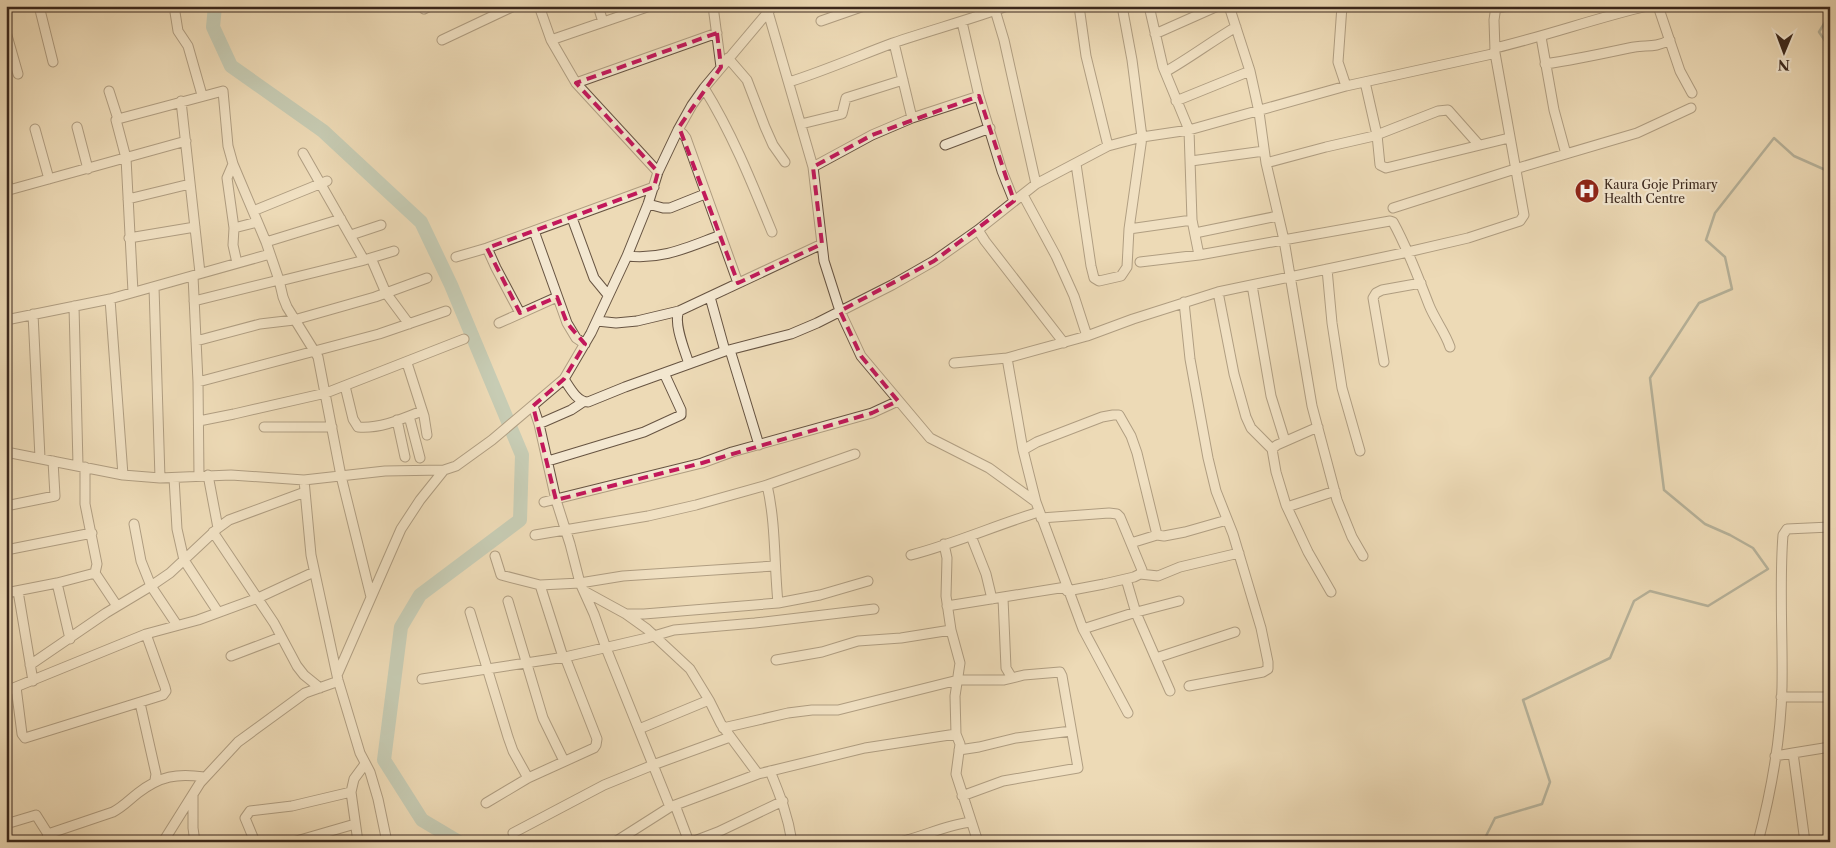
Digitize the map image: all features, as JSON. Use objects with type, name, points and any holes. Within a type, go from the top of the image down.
[{"type":"street","points":[[38,6],[52,62]]},
{"type":"street","points":[[174,6],[178,31],[188,46],[202,95]]},
{"type":"street","points":[[442,40],[514,6]]},
{"type":"street","points":[[539,6],[551,40],[576,82],[658,172]]},
{"type":"street","points":[[598,6],[603,22]]},
{"type":"street","points":[[551,40],[650,6]]},
{"type":"street","points":[[713,6],[721,67]]},
{"type":"street","points":[[821,21],[864,6]]},
{"type":"street","points":[[789,82],[894,42],[962,22],[1007,6]]},
{"type":"street","points":[[1079,6],[1086,56],[1108,146]]},
{"type":"street","points":[[1076,164],[1091,266],[1096,280],[1121,276],[1127,267],[1129,229],[1142,137],[1132,60],[1122,6]]},
{"type":"street","points":[[1149,6],[1165,72],[1190,130],[1192,220],[1199,255]]},
{"type":"street","points":[[1155,34],[1218,6]]},
{"type":"street","points":[[1229,6],[1250,71],[1259,112],[1266,164],[1284,240],[1312,406],[1335,492],[1352,537],[1363,556]]},
{"type":"street","points":[[1342,6],[1338,62],[1346,86]]},
{"type":"street","points":[[954,363],[1007,358],[1087,336],[1218,292],[1468,238],[1520,221],[1524,215],[1495,50],[1496,7],[1509,6]]},
{"type":"street","points":[[539,424],[572,410],[583,402],[594,400],[727,350],[791,334],[840,312],[926,266],[978,230],[1036,184],[1108,146],[1142,137],[1190,130],[1346,86],[1488,56],[1495,50],[1541,37],[1609,11],[1647,6]]},
{"type":"street","points":[[1658,6],[1680,71],[1692,93]]},
{"type":"street","points":[[6,452],[123,475],[160,478],[203,476],[304,480],[385,472],[444,470],[462,463],[524,414],[564,379],[585,344],[627,256],[648,204],[658,172],[678,130],[704,88],[771,9]]},
{"type":"street","points":[[771,9],[800,124],[813,167],[824,261],[840,312],[861,356],[930,438],[989,468],[1036,502]]},
{"type":"street","points":[[996,10],[1036,184]]},
{"type":"street","points":[[962,22],[980,96],[1002,171],[1014,201]]},
{"type":"street","points":[[1165,72],[1236,27]]},
{"type":"street","points":[[6,32],[18,74]]},
{"type":"street","points":[[576,82],[717,33]]},
{"type":"street","points":[[1541,37],[1554,110],[1566,154]]},
{"type":"street","points":[[1545,64],[1634,47],[1660,46],[1670,40]]},
{"type":"street","points":[[894,42],[912,118]]},
{"type":"street","points":[[728,58],[747,80],[773,145],[785,162]]},
{"type":"street","points":[[1176,101],[1250,71]]},
{"type":"street","points":[[800,124],[842,114],[846,98],[903,80]]},
{"type":"street","points":[[1365,82],[1377,135],[1380,166],[1386,168],[1509,138]]},
{"type":"street","points":[[704,88],[718,110],[755,189],[772,232]]},
{"type":"street","points":[[109,91],[118,119],[117,124],[126,158],[133,292]]},
{"type":"street","points":[[118,119],[202,95],[223,92],[228,146],[233,164],[266,242],[283,297],[294,320],[318,357],[341,476],[371,597]]},
{"type":"street","points":[[813,167],[872,135],[912,118],[980,96]]},
{"type":"street","points":[[181,101],[195,228],[196,274],[194,300],[203,476],[215,530],[304,675],[320,688]]},
{"type":"street","points":[[1393,208],[1515,168],[1637,133],[1691,108]]},
{"type":"street","points":[[1266,164],[1377,135],[1445,109],[1479,145]]},
{"type":"street","points":[[77,127],[88,169]]},
{"type":"street","points":[[945,145],[990,128]]},
{"type":"street","points":[[35,129],[48,179]]},
{"type":"street","points":[[678,130],[686,138],[738,283]]},
{"type":"street","points":[[6,179],[9,190],[186,141]]},
{"type":"street","points":[[1191,161],[1264,151]]},
{"type":"street","points":[[303,153],[324,182],[341,219],[368,259],[386,293],[408,324]]},
{"type":"street","points":[[233,164],[227,178],[234,228],[233,245],[236,263]]},
{"type":"street","points":[[253,211],[324,182]]},
{"type":"street","points":[[128,199],[190,184]]},
{"type":"street","points":[[456,257],[572,218],[654,187]]},
{"type":"street","points":[[648,204],[670,208],[706,194]]},
{"type":"street","points":[[1023,195],[1056,256],[1087,336]]},
{"type":"street","points":[[1195,233],[1278,216]]},
{"type":"street","points":[[572,218],[594,278],[608,295]]},
{"type":"street","points":[[266,242],[341,219]]},
{"type":"street","points":[[1129,229],[1192,220]]},
{"type":"street","points":[[1140,262],[1199,255],[1390,220],[1393,222],[1408,252],[1437,322],[1443,330],[1450,347]]},
{"type":"street","points":[[234,228],[257,222]]},
{"type":"street","points":[[351,235],[381,225]]},
{"type":"street","points":[[129,238],[195,228]]},
{"type":"street","points":[[978,230],[1064,342]]},
{"type":"street","points":[[534,231],[567,323],[576,338],[585,344]]},
{"type":"street","points":[[627,256],[644,258],[667,255],[721,235]]},
{"type":"street","points":[[596,321],[616,323],[636,321],[679,311],[822,244]]},
{"type":"street","points":[[487,248],[520,313]]},
{"type":"street","points":[[194,300],[368,259],[394,251]]},
{"type":"street","points":[[6,320],[110,299],[270,254]]},
{"type":"street","points":[[1327,268],[1332,323],[1342,388],[1360,452]]},
{"type":"street","points":[[196,341],[260,324],[294,320],[386,293],[427,278]]},
{"type":"street","points":[[1384,362],[1373,298],[1376,293],[1382,290],[1421,283]]},
{"type":"street","points":[[1252,284],[1271,396],[1285,441]]},
{"type":"street","points":[[154,287],[160,478]]},
{"type":"street","points":[[1218,292],[1234,374],[1251,428],[1272,449],[1276,472],[1287,506],[1308,552],[1331,592]]},
{"type":"street","points":[[499,323],[557,296]]},
{"type":"street","points":[[710,297],[759,444]]},
{"type":"street","points":[[110,299],[123,475]]},
{"type":"street","points":[[1184,302],[1190,359],[1208,458],[1216,491],[1239,553],[1261,628],[1268,662],[1268,669],[1263,672],[1190,686]]},
{"type":"street","points":[[74,306],[81,466],[85,504],[97,564],[95,573],[117,606]]},
{"type":"street","points":[[679,311],[677,321],[689,364]]},
{"type":"street","points":[[198,382],[379,334],[446,312]]},
{"type":"street","points":[[34,314],[40,458]]},
{"type":"street","points":[[199,421],[326,393],[407,363],[464,339]]},
{"type":"street","points":[[1007,358],[1023,450],[1040,515],[1083,629],[1128,713]]},
{"type":"street","points":[[407,363],[422,411],[427,435]]},
{"type":"street","points":[[548,461],[644,432],[680,415],[681,410],[664,373]]},
{"type":"street","points":[[564,379],[583,402]]},
{"type":"street","points":[[345,386],[353,419],[358,427],[365,428],[422,411]]},
{"type":"street","points":[[544,502],[702,463],[759,444],[872,413],[898,401]]},
{"type":"street","points":[[533,406],[539,424],[556,500],[580,582],[652,765],[691,842],[718,832],[783,801]]},
{"type":"street","points":[[409,416],[420,458]]},
{"type":"street","points":[[1023,450],[1054,435],[1102,417],[1119,416],[1131,436],[1137,453],[1157,535]]},
{"type":"street","points":[[397,420],[406,457]]},
{"type":"street","points":[[264,426],[332,428]]},
{"type":"street","points":[[1272,449],[1276,445],[1318,427]]},
{"type":"street","points":[[535,535],[648,516],[767,485],[855,454]]},
{"type":"street","points":[[6,506],[55,496],[53,461]]},
{"type":"street","points":[[163,842],[204,777],[238,742],[305,693],[320,688],[338,677],[401,529],[420,500],[444,470]]},
{"type":"street","points":[[174,478],[177,529],[184,560],[218,612]]},
{"type":"street","points":[[304,480],[307,525],[314,572],[338,677],[360,753],[366,764],[378,799],[388,842]]},
{"type":"street","points":[[767,485],[775,535],[774,566],[778,603]]},
{"type":"street","points":[[30,665],[117,606],[151,586],[184,560],[215,530],[237,516],[305,492]]},
{"type":"street","points":[[1287,506],[1335,492]]},
{"type":"street","points":[[911,555],[971,536],[1005,522],[1040,515],[1109,512],[1120,517],[1142,570],[1140,574]]},
{"type":"street","points":[[1130,543],[1157,535],[1164,536],[1185,532],[1227,520]]},
{"type":"street","points":[[134,524],[141,562],[151,586],[177,625]]},
{"type":"street","points":[[1758,842],[1775,756],[1781,697],[1782,535],[1787,529],[1830,527]]},
{"type":"street","points":[[6,550],[92,533]]},
{"type":"street","points":[[971,536],[986,574],[992,600]]},
{"type":"street","points":[[944,544],[947,558],[947,606],[960,663],[955,696],[956,734],[960,744],[956,774],[978,842]]},
{"type":"street","points":[[947,606],[1067,589],[1126,579],[1140,574],[1158,576],[1180,567],[1239,553]]},
{"type":"street","points":[[495,556],[501,574],[540,584],[580,582],[624,576],[774,566]]},
{"type":"street","points":[[6,691],[146,634],[258,598],[314,572]]},
{"type":"street","points":[[6,593],[95,573]]},
{"type":"street","points":[[1126,579],[1136,613],[1170,690]]},
{"type":"street","points":[[626,614],[778,603],[820,595],[868,581]]},
{"type":"street","points":[[57,583],[70,639]]},
{"type":"street","points":[[486,803],[528,778],[594,748],[596,744],[596,739],[564,657],[540,584]]},
{"type":"street","points":[[18,591],[32,681]]},
{"type":"street","points":[[584,591],[626,614],[655,636],[690,669],[723,728],[750,760],[758,774]]},
{"type":"street","points":[[1003,598],[1006,668],[1012,678]]},
{"type":"street","points":[[508,601],[516,633],[528,662],[544,718],[564,761]]},
{"type":"street","points":[[1083,629],[1179,601]]},
{"type":"street","points":[[422,679],[564,657],[693,627],[755,623],[874,609]]},
{"type":"street","points":[[470,612],[508,737],[513,751],[528,778]]},
{"type":"street","points":[[776,660],[822,652],[858,641],[901,638],[951,630]]},
{"type":"street","points":[[1156,658],[1235,632]]},
{"type":"street","points":[[16,687],[22,734],[26,738],[163,696],[166,691],[146,634]]},
{"type":"street","points":[[231,656],[281,637]]},
{"type":"street","points":[[723,728],[788,713],[812,710],[838,710],[958,680],[1004,680],[1060,672],[1078,768],[1003,781],[962,796]]},
{"type":"street","points":[[1781,697],[1830,697]]},
{"type":"street","points":[[639,728],[709,700]]},
{"type":"street","points":[[140,703],[156,774],[155,780]]},
{"type":"street","points":[[959,750],[1016,738],[1071,730]]},
{"type":"street","points":[[615,842],[672,806],[758,774],[865,748],[956,734]]},
{"type":"street","points":[[514,833],[604,785],[652,765],[730,737]]},
{"type":"street","points":[[1775,756],[1830,747]]},
{"type":"street","points":[[1793,754],[1805,842]]},
{"type":"street","points":[[358,842],[351,792],[354,779],[366,764]]},
{"type":"street","points":[[770,771],[783,801],[792,842]]},
{"type":"street","points":[[6,824],[36,815],[48,838],[122,808],[155,780],[180,776],[204,777]]},
{"type":"street","points":[[255,842],[245,818],[250,811],[292,806],[351,792]]},
{"type":"street","points":[[193,794],[195,842]]},
{"type":"street","points":[[900,842],[921,837],[953,824],[972,822]]},
{"type":"street","points":[[293,842],[355,824]]},
{"type":"highlighted area","points":[[717,33],[721,67],[679,127],[738,283],[822,244],[813,167],[872,135],[979,96],[1014,201],[934,261],[840,311],[861,356],[898,401],[872,413],[702,463],[556,500],[533,406],[564,379],[585,344],[567,323],[557,297],[520,313],[487,248],[654,187],[658,172],[576,83]]},
{"type":"waterway","points":[[215,6],[213,27],[231,66],[323,131],[421,222],[451,285],[522,455],[520,520],[420,595],[401,627],[384,760],[422,820],[459,842]]},
{"type":"waterway","points":[[1830,14],[1819,32],[1830,48]]},
{"type":"waterway","points":[[1483,842],[1495,818],[1542,804],[1550,782],[1523,700],[1610,658],[1634,601],[1650,591],[1708,606],[1768,569],[1753,548],[1705,524],[1664,490],[1650,378],[1699,303],[1732,289],[1725,257],[1706,240],[1715,213],[1774,138],[1794,156],[1830,172]]},
{"type":"place","name":"Kaura Goje Primary Health Centre","points":[[1587,191]]}]
